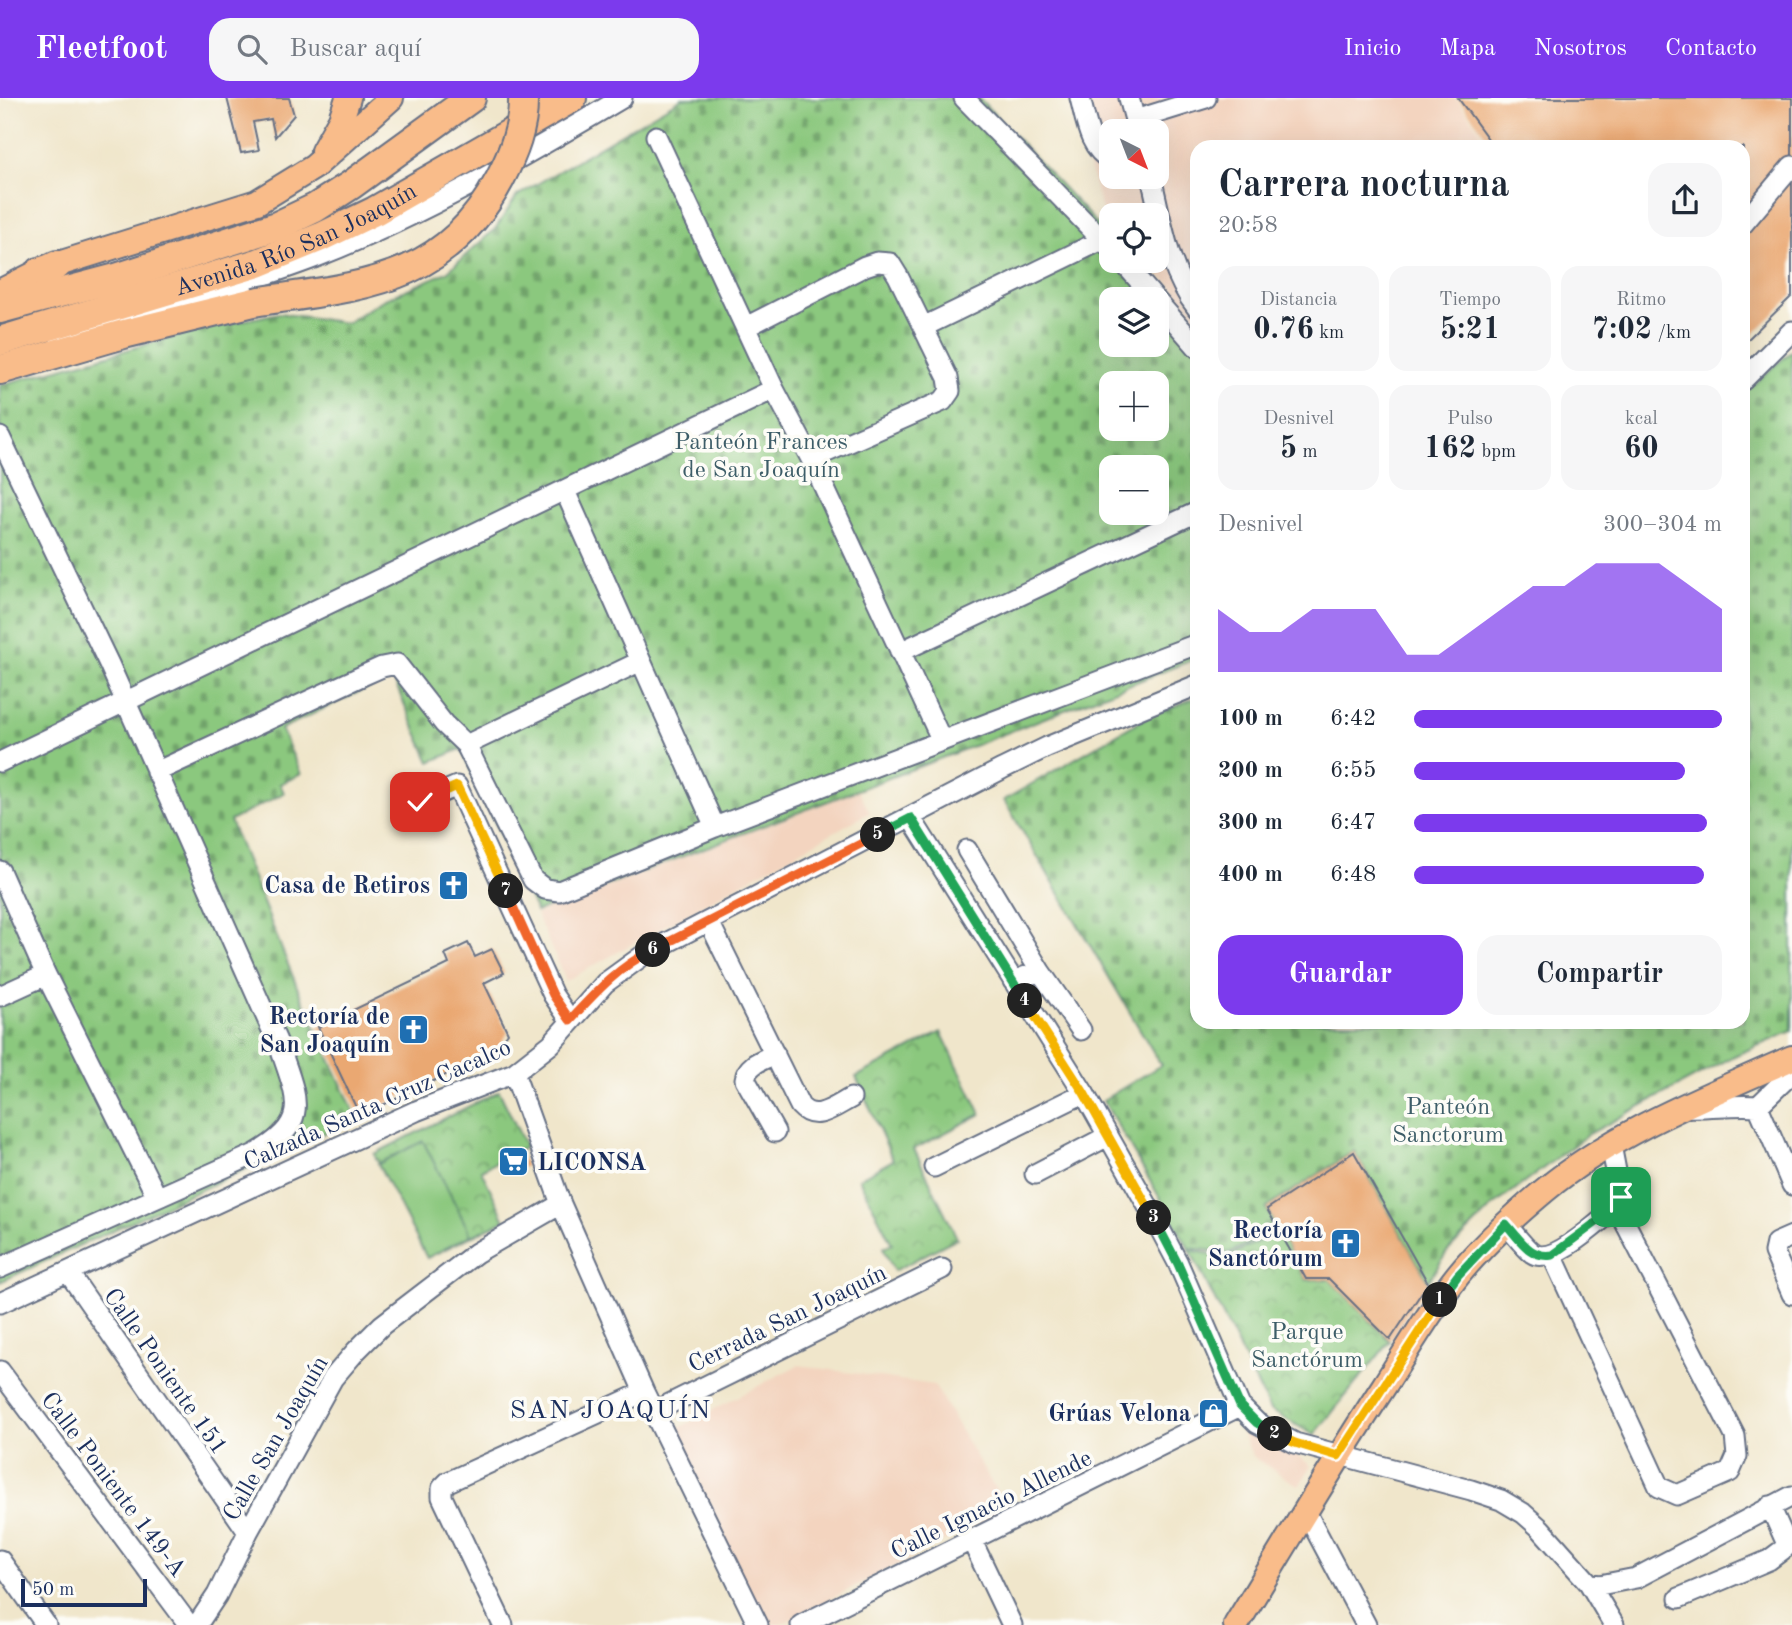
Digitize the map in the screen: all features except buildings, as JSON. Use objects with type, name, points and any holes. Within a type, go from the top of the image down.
[{"type":"highway","name":"Avenida Río San Joaquín","points":[[0,310],[116,278],[277,226],[315,208],[351,185],[471,98]]},
{"type":"highway","points":[[0,370],[124,334],[254,302],[364,285],[404,273],[439,253],[465,229],[494,191],[512,157],[523,115],[523,98]]},
{"type":"highway","name":"Avenida Río San Joaquín","points":[[0,341],[258,263],[321,237],[375,211],[572,98]]},
{"type":"highway","points":[[0,294],[57,265]]},
{"type":"main road","points":[[314,167],[341,119],[348,98]]},
{"type":"main road","name":"Avenida Río San Joaquín","points":[[0,283],[257,202],[314,167],[391,98]]},
{"type":"main road","points":[[1236,1625],[1338,1456],[1458,1275],[1506,1224],[1547,1188],[1611,1145],[1683,1107],[1792,1058]]},
{"type":"street","points":[[0,361],[92,328],[223,290],[315,258],[459,191],[622,98]]},
{"type":"street","points":[[964,98],[1099,236]]},
{"type":"street","points":[[1080,98],[1089,132],[1099,151]]},
{"type":"street","points":[[1129,98],[1135,119]]},
{"type":"street","points":[[1151,119],[1184,102],[1206,98]]},
{"type":"street","points":[[656,136],[942,741]]},
{"type":"street","points":[[1750,216],[1792,166]]},
{"type":"street","points":[[1154,189],[1168,247],[1180,281],[1190,297]]},
{"type":"street","points":[[923,327],[1099,248]]},
{"type":"street","points":[[746,327],[831,282],[877,262],[890,263],[923,327],[948,378],[950,391],[943,401],[811,459]]},
{"type":"street","points":[[1133,273],[1190,338]]},
{"type":"street","points":[[1750,373],[1792,331]]},
{"type":"street","points":[[0,762],[774,389]]},
{"type":"street","points":[[0,437],[125,701],[280,1048],[295,1093],[297,1113],[287,1130],[255,1154],[0,1268]]},
{"type":"street","points":[[565,491],[715,827]]},
{"type":"street","points":[[900,652],[1190,515]]},
{"type":"street","points":[[156,772],[373,671],[397,664],[444,724],[466,745],[533,880],[545,889],[559,891],[715,827],[1190,647]]},
{"type":"street","points":[[466,745],[640,661]]},
{"type":"street","name":"Calzada Santa Cruz Cacalco","points":[[0,1303],[416,1111],[514,1073],[551,1044],[605,983],[645,954],[1046,747],[1190,688]]},
{"type":"street","points":[[420,802],[457,786],[553,995],[570,1020]]},
{"type":"street","points":[[911,818],[1084,1093],[1178,1264],[1240,1406],[1257,1423],[1295,1443],[1501,1500],[1541,1528],[1589,1583],[1611,1620]]},
{"type":"street","points":[[967,850],[1040,971],[1081,1030]]},
{"type":"street","points":[[0,871],[46,975],[158,1197]]},
{"type":"street","points":[[709,922],[800,1106],[810,1115],[817,1116],[851,1098]]},
{"type":"street","points":[[1013,981],[1040,971]]},
{"type":"street","points":[[0,996],[46,975]]},
{"type":"street","points":[[775,1054],[751,1066],[745,1079],[775,1132]]},
{"type":"street","points":[[514,1073],[561,1204],[644,1392],[758,1625]]},
{"type":"street","points":[[1683,1107],[1706,1108],[1738,1104],[1758,1106],[1792,1073]]},
{"type":"street","points":[[933,1167],[1084,1093]]},
{"type":"street","points":[[1758,1106],[1792,1185]]},
{"type":"street","points":[[1035,1174],[1108,1136]]},
{"type":"street","points":[[1506,1224],[1532,1253],[1542,1257],[1552,1255],[1617,1207],[1621,1197],[1611,1145]]},
{"type":"street","name":"Calle San Joaquín","points":[[197,1625],[217,1595],[248,1532],[333,1378],[356,1351],[382,1325],[476,1252],[561,1204]]},
{"type":"street","points":[[1552,1255],[1659,1487],[1677,1495],[1730,1472],[1737,1456],[1735,1436],[1617,1207]]},
{"type":"street","points":[[1792,1236],[1776,1243],[1774,1252],[1792,1294]]},
{"type":"street","name":"Cerrada San Joaquín","points":[[653,1412],[942,1269]]},
{"type":"street","name":"Calle Poniente 151","points":[[68,1272],[248,1532]]},
{"type":"street","name":"Calle Poniente 149-A","points":[[0,1371],[188,1625]]},
{"type":"street","points":[[503,1625],[442,1497],[442,1488],[448,1482],[644,1392]]},
{"type":"street","name":"Calle Ignacio Allende","points":[[801,1625],[1240,1406]]},
{"type":"street","points":[[1589,1583],[1600,1585],[1636,1578],[1792,1496]]},
{"type":"street","points":[[1679,1598],[1769,1560],[1785,1548],[1786,1542],[1770,1506]]},
{"type":"street","points":[[1306,1512],[1366,1625]]},
{"type":"street","points":[[972,1541],[1012,1625]]},
{"type":"street","points":[[0,1560],[46,1625]]},
{"type":"street","points":[[1611,1620],[1613,1600],[1625,1580]]},
{"type":"shaded area","points":[[1068,98],[1456,98],[1487,140],[1190,140],[1190,310],[1171,285],[1158,273],[1169,273],[1169,203],[1100,203]]},
{"type":"shaded area","points":[[858,791],[870,812],[566,981],[536,914]]},
{"type":"shaded area","points":[[798,1365],[934,1385],[1007,1509],[779,1625],[763,1625],[675,1430]]},
{"type":"shaded area","points":[[1240,1427],[1286,1446],[1311,1466],[1299,1486],[1253,1457]]},
{"type":"green space","name":"Panteón Frances de San Joaquín","points":[[682,98],[979,98],[1099,226],[1099,273],[1144,273],[1158,287],[1099,287],[1099,357],[1169,357],[1169,298],[1190,323],[1190,661],[536,912],[461,749],[430,762],[392,676],[281,729],[301,774],[280,784],[284,793],[230,821],[302,999],[357,1118],[0,1282],[0,385],[199,330],[279,313],[346,323],[383,300],[447,272],[495,229],[517,196]]},
{"type":"green space","name":"Panteón Sanctorum","points":[[1792,351],[1792,1031],[1736,1055],[1587,1135],[1492,1207],[1447,1252],[1428,1282],[1354,1151],[1266,1208],[1278,1229],[1229,1253],[1189,1248],[1103,1100],[1161,1065],[1004,800],[1147,717],[1190,700],[1190,1029],[1750,1029],[1750,387]]},
{"type":"green space","points":[[941,1032],[981,1114],[914,1149],[957,1238],[894,1271],[883,1248],[892,1244],[859,1179],[893,1160],[856,1077]]},
{"type":"green space","points":[[499,1091],[526,1147],[481,1170],[505,1220],[427,1258],[374,1154]]},
{"type":"green space","points":[[423,1141],[471,1235],[427,1258],[378,1164]]},
{"type":"green space","name":"Parque Sanctórum","points":[[1279,1231],[1306,1280],[1329,1279],[1390,1341],[1314,1435],[1270,1410],[1190,1250],[1227,1257]]},
{"type":"place","name":"Casa de Retiros","points":[[453,885]]},
{"type":"place","name":"Rectoría de San Joaquín","points":[[413,1030]]},
{"type":"place","name":"LICONSA","points":[[514,1162]]},
{"type":"place","name":"Rectoría Sanctórum","points":[[1346,1244]]},
{"type":"place","name":"Grúas Velona","points":[[1214,1413]]},
{"type":"district","name":"SAN JOAQUÍN","points":[[611,1409]]},
{"type":"route","points":[[420,802],[457,786],[553,995],[570,1020],[605,983],[645,954],[911,818],[1084,1093],[1150,1210],[1178,1264],[1240,1406],[1257,1423],[1295,1443],[1338,1456],[1458,1275],[1506,1224],[1532,1253],[1542,1257],[1552,1255],[1617,1207],[1621,1197]]}]
